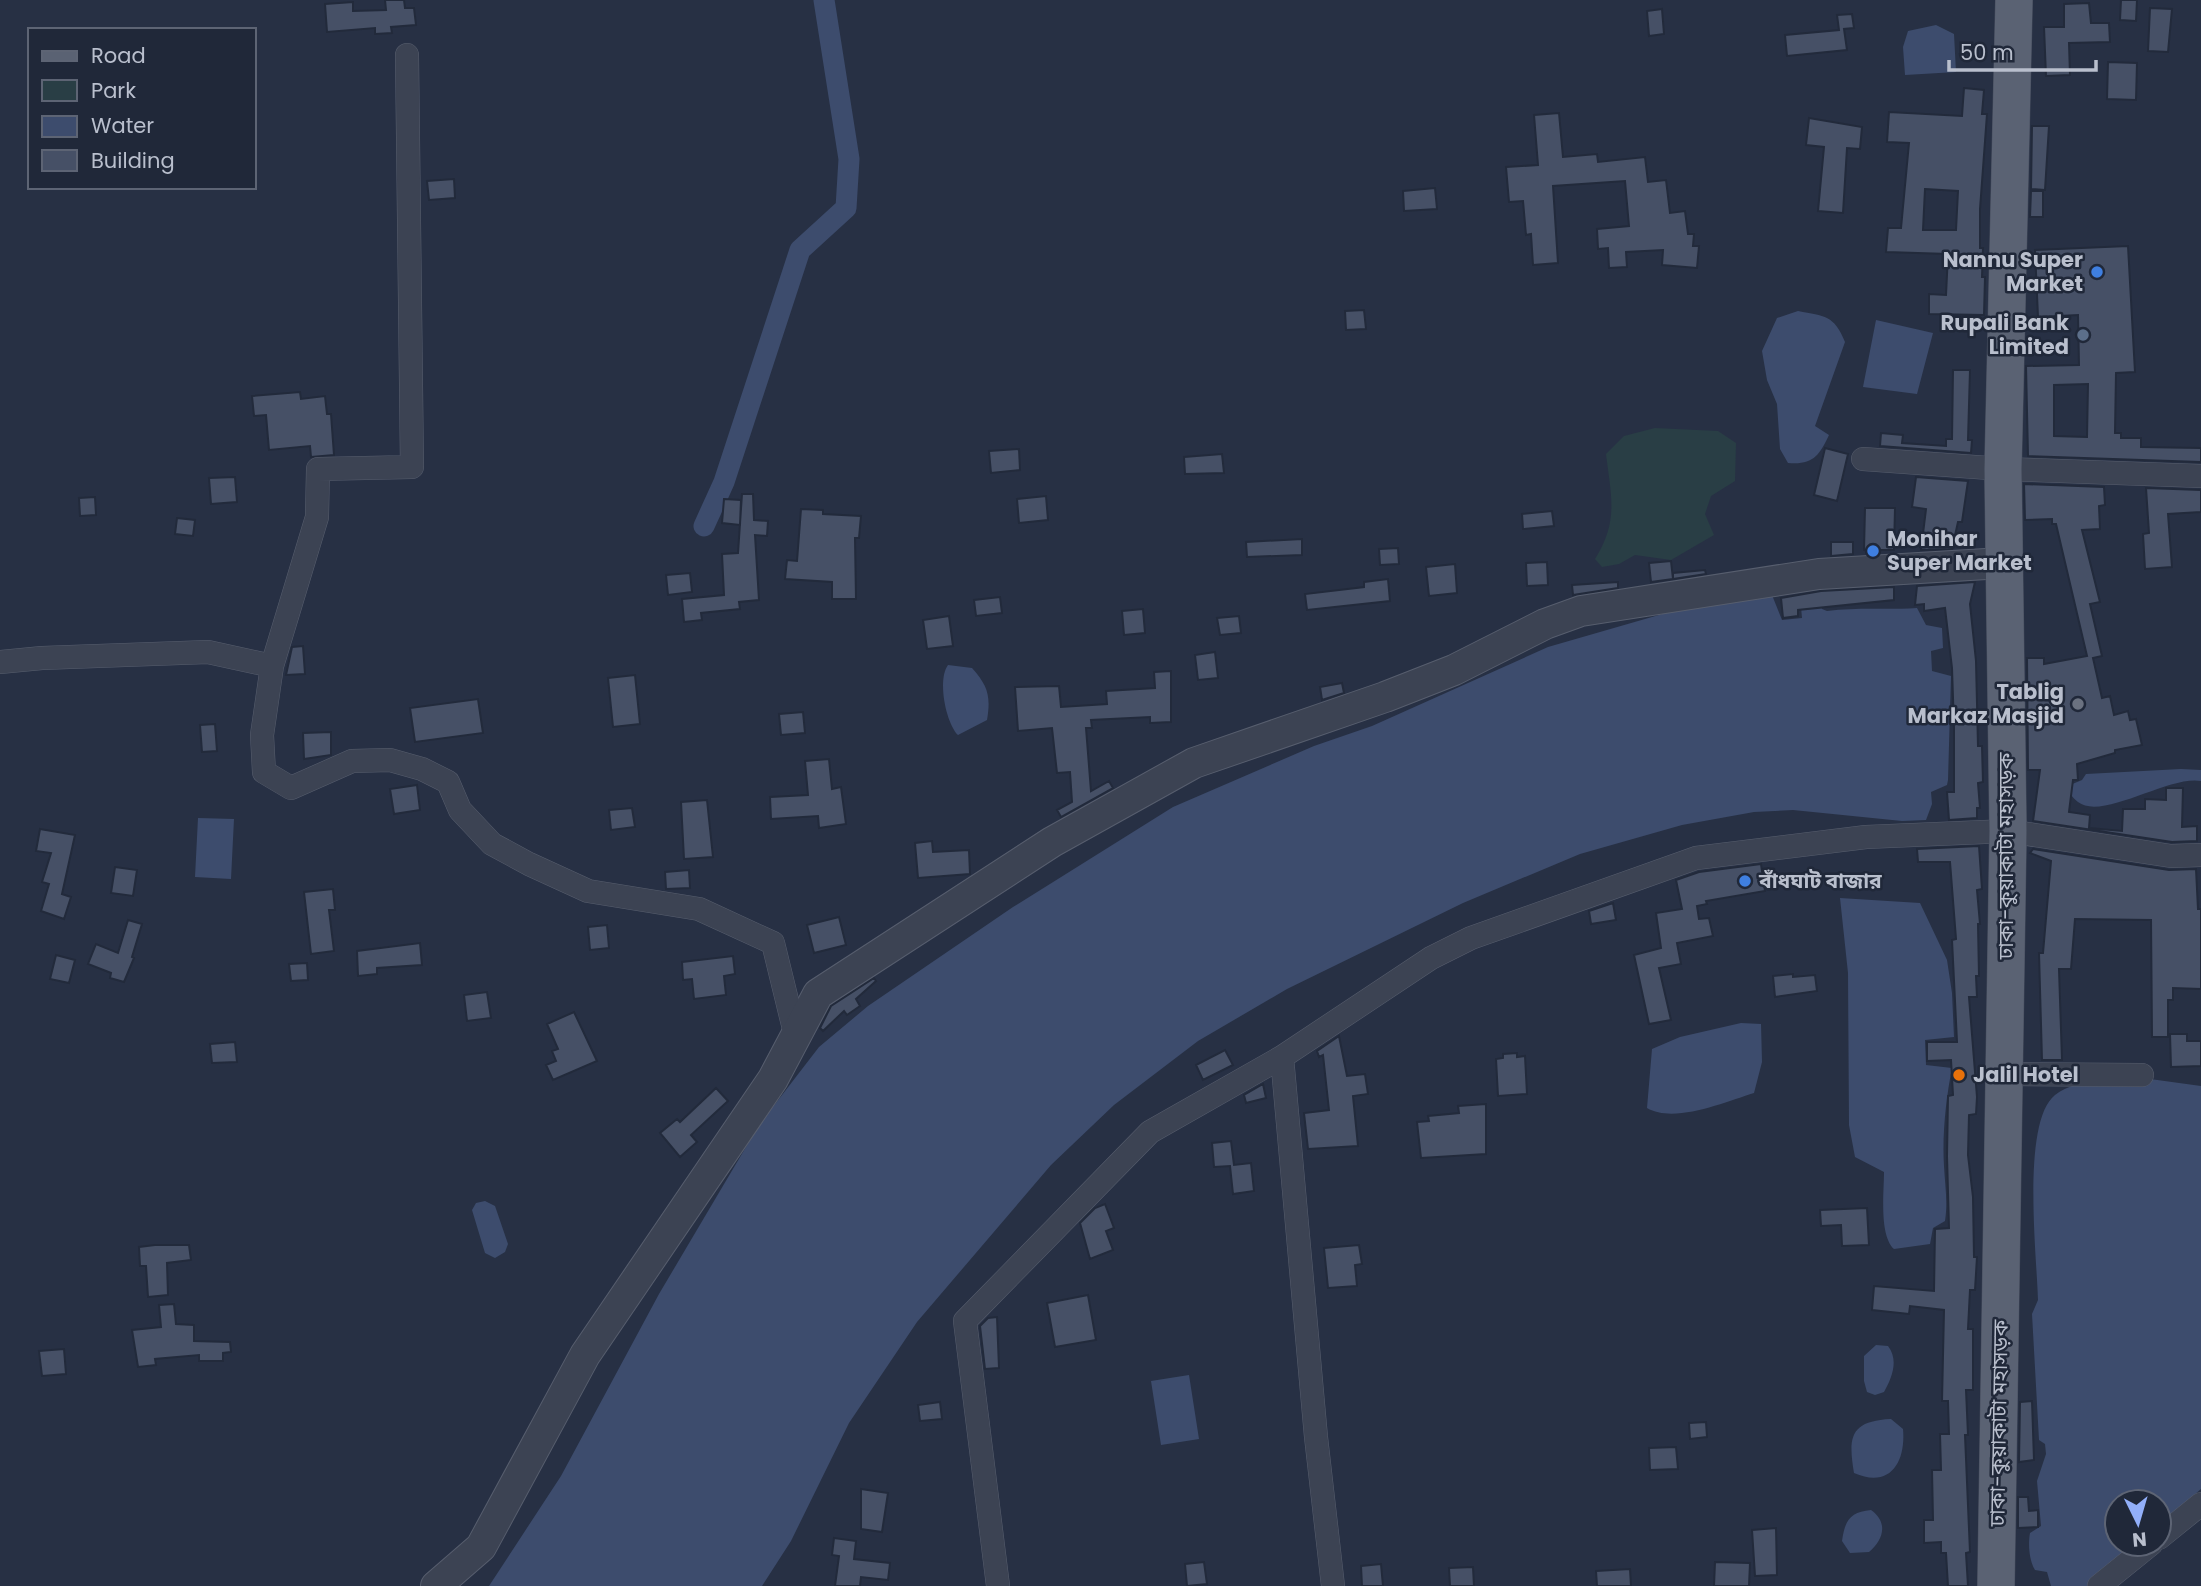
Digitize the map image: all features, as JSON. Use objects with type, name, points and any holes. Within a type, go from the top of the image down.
[{"type":"main road","name":"ঢাকা-কুয়াকাটা মহাসড়ক","points":[[1997,1586],[2008,831],[2003,469],[2014,0]]},
{"type":"street","points":[[407,55],[412,467],[318,469],[317,517],[272,666],[262,735],[264,772],[291,788],[352,761],[390,760],[422,769],[447,782],[460,810],[492,844],[528,864],[588,891],[699,909],[774,943],[795,1033]]},
{"type":"street","points":[[1863,459],[2003,469],[2201,476]]},
{"type":"street","points":[[436,1586],[481,1547],[585,1355],[773,1079],[818,994],[1052,842],[1194,763],[1420,683],[1545,624],[1581,611],[1819,574],[2003,563]]},
{"type":"street","points":[[0,662],[208,652],[272,666]]},
{"type":"street","points":[[998,1586],[965,1321],[1150,1132],[1282,1057],[1431,958],[1471,938],[1696,858],[1866,837],[2008,831],[2171,856],[2201,855]]},
{"type":"street","points":[[1282,1057],[1316,1437],[1333,1586]]},
{"type":"street","points":[[2006,1074],[2142,1075]]},
{"type":"street","points":[[2173,1527],[2201,1504]]},
{"type":"street","points":[[2099,1586],[2134,1558]]},
{"type":"green space","points":[[1655,428],[1718,431],[1736,443],[1735,481],[1711,496],[1705,514],[1714,535],[1671,560],[1635,555],[1619,564],[1602,567],[1595,559],[1608,532],[1610,520],[1610,483],[1606,454],[1624,436]]},
{"type":"water","points":[[1936,25],[1954,34],[1956,72],[1905,75],[1903,47],[1908,31]]},
{"type":"water","points":[[1798,311],[1828,318],[1837,326],[1845,342],[1815,426],[1829,435],[1814,458],[1788,463],[1780,449],[1777,404],[1767,380],[1762,351],[1777,318]]},
{"type":"water","points":[[1876,320],[1933,333],[1917,394],[1863,387]]},
{"type":"water","points":[[1818,593],[1822,609],[1827,611],[1917,608],[1926,625],[1942,628],[1943,648],[1931,651],[1932,671],[1951,676],[1948,780],[1947,785],[1931,792],[1932,804],[1926,820],[1902,821],[1793,810],[1754,812],[1682,825],[1580,854],[1463,903],[1287,989],[1198,1041],[1114,1105],[1051,1165],[917,1322],[849,1423],[791,1541],[762,1586],[489,1586],[561,1476],[659,1294],[759,1125],[819,1047],[868,1006],[1013,907],[1173,807],[1314,746],[1372,726],[1548,647],[1697,604],[1772,595],[1782,620],[1802,618],[1800,596]]},
{"type":"water","points":[[948,665],[972,668],[985,686],[989,704],[987,720],[958,735],[944,701],[943,681]]},
{"type":"water","points":[[2201,770],[2201,781],[2172,784],[2103,806],[2089,806],[2078,802],[2070,794],[2070,785],[2082,780],[2086,774]]},
{"type":"water","points":[[198,818],[234,819],[231,879],[195,877]]},
{"type":"water","points":[[1840,898],[1920,903],[1947,960],[1954,1037],[1925,1040],[1926,1065],[1952,1068],[1944,1129],[1946,1214],[1945,1221],[1933,1228],[1930,1244],[1894,1249],[1889,1243],[1884,1224],[1884,1172],[1855,1157],[1849,1125],[1848,973]]},
{"type":"water","points":[[1741,1023],[1761,1024],[1762,1062],[1754,1093],[1685,1113],[1671,1114],[1647,1108],[1652,1049],[1680,1037]]},
{"type":"water","points":[[2150,1079],[2201,1086],[2201,1489],[2173,1513],[2173,1488],[2103,1488],[2103,1558],[2120,1558],[2087,1586],[2051,1586],[2047,1572],[2035,1570],[2029,1547],[2030,1533],[2041,1526],[2037,1481],[2046,1454],[2045,1444],[2039,1440],[2032,1314],[2038,1300],[2034,1161],[2044,1110],[2055,1095],[2076,1085]]},
{"type":"water","points":[[485,1201],[495,1206],[508,1244],[505,1252],[495,1258],[485,1253],[472,1210],[476,1203]]},
{"type":"water","points":[[1876,1345],[1888,1346],[1894,1363],[1884,1392],[1875,1395],[1867,1392],[1864,1356]]},
{"type":"water","points":[[1189,1375],[1199,1439],[1161,1445],[1151,1381]]},
{"type":"water","points":[[1891,1419],[1903,1429],[1902,1452],[1898,1462],[1886,1475],[1877,1478],[1854,1473],[1851,1450],[1855,1433],[1867,1423]]},
{"type":"water","points":[[1871,1510],[1880,1520],[1881,1537],[1869,1552],[1850,1553],[1842,1541],[1847,1522],[1853,1515]]},
{"type":"building","points":[[385,0],[404,0],[405,8],[414,8],[416,25],[391,27],[392,33],[375,34],[375,28],[327,32],[325,4],[353,2],[353,11],[386,10]]},
{"type":"building","points":[[2121,0],[2137,0],[2136,21],[2120,20]]},
{"type":"building","points":[[2089,3],[2091,23],[2109,23],[2110,42],[2069,43],[2070,75],[2046,76],[2044,27],[2064,27],[2064,4]]},
{"type":"building","points":[[2150,8],[2172,9],[2168,52],[2148,51]]},
{"type":"building","points":[[1662,9],[1664,34],[1649,36],[1647,11]]},
{"type":"building","points":[[1852,14],[1854,28],[1844,29],[1847,50],[1787,56],[1785,35],[1839,30],[1837,15]]},
{"type":"building","points":[[2108,62],[2137,63],[2136,100],[2107,99]]},
{"type":"building","points":[[1964,88],[1984,90],[1982,114],[1987,114],[1980,248],[1983,248],[1982,277],[1985,277],[1984,315],[1929,314],[1929,294],[1946,295],[1948,254],[1886,252],[1888,228],[1901,228],[1909,143],[1887,142],[1889,112],[1962,116]],"holes":[[[1925,189],[1958,191],[1956,230],[1923,230]]]},
{"type":"building","points":[[1559,113],[1563,157],[1597,154],[1598,162],[1645,157],[1648,182],[1666,180],[1670,213],[1685,211],[1688,234],[1694,234],[1693,246],[1699,246],[1697,268],[1662,265],[1663,250],[1626,252],[1627,267],[1609,268],[1608,248],[1598,249],[1597,229],[1629,226],[1625,181],[1553,186],[1558,263],[1533,265],[1531,234],[1526,235],[1523,201],[1509,202],[1506,167],[1538,165],[1534,115]]},
{"type":"building","points":[[1809,118],[1862,127],[1860,149],[1847,148],[1843,213],[1818,211],[1824,147],[1806,145]]},
{"type":"building","points":[[2032,126],[2049,126],[2045,190],[2031,189]]},
{"type":"building","points":[[454,179],[455,198],[429,200],[427,181]]},
{"type":"building","points":[[1435,188],[1437,209],[1404,211],[1403,191]]},
{"type":"building","points":[[2031,191],[2043,191],[2043,217],[2030,217]]},
{"type":"building","points":[[2128,246],[2135,372],[2116,373],[2115,433],[2121,433],[2121,438],[2141,438],[2141,447],[2201,448],[2201,462],[2028,456],[2026,366],[2079,365],[2078,315],[2038,317],[2035,250]],"holes":[[[2088,384],[2087,437],[2054,436],[2054,385]]]},
{"type":"building","points":[[1364,310],[1366,329],[1346,330],[1345,311]]},
{"type":"building","points":[[1953,370],[1970,370],[1968,440],[1972,440],[1971,453],[1880,446],[1881,433],[1903,435],[1902,443],[1946,446],[1946,439],[1952,439]]},
{"type":"building","points":[[300,392],[301,399],[325,396],[327,414],[331,414],[334,455],[311,457],[310,446],[269,450],[266,415],[254,416],[252,396]]},
{"type":"building","points":[[1825,448],[1848,454],[1837,501],[1814,495]]},
{"type":"building","points":[[1019,449],[1020,470],[991,473],[989,451]]},
{"type":"building","points":[[1222,454],[1224,473],[1185,474],[1184,457]]},
{"type":"building","points":[[235,477],[237,502],[211,504],[209,478]]},
{"type":"building","points":[[1916,477],[1968,481],[1962,522],[1958,522],[1952,549],[1921,550],[1926,509],[1912,507]]},
{"type":"building","points":[[2024,484],[2104,487],[2105,505],[2099,506],[2100,529],[2082,530],[2100,602],[2090,604],[2102,656],[2093,658],[2102,698],[2110,696],[2114,715],[2128,711],[2130,720],[2136,719],[2142,745],[2115,750],[2115,753],[2077,764],[2078,780],[2073,780],[2069,812],[2090,815],[2089,828],[2122,831],[2123,809],[2145,809],[2145,799],[2166,800],[2166,788],[2183,788],[2182,827],[2197,826],[2197,841],[2172,842],[2033,821],[2040,770],[2028,770],[2027,658],[2044,658],[2044,664],[2087,656],[2056,524],[2052,524],[2052,519],[2025,520]]},
{"type":"building","points":[[2146,488],[2201,490],[2201,512],[2168,514],[2172,567],[2145,569],[2143,534],[2149,533]]},
{"type":"building","points":[[742,494],[753,494],[754,520],[768,521],[767,536],[755,535],[759,600],[739,602],[740,609],[701,613],[702,620],[684,622],[682,599],[724,595],[722,554],[738,553]]},
{"type":"building","points":[[1046,496],[1048,520],[1019,523],[1017,499]]},
{"type":"building","points":[[95,497],[96,515],[80,516],[79,498]]},
{"type":"building","points":[[724,499],[741,500],[740,525],[722,523]]},
{"type":"building","points":[[1865,508],[1895,508],[1894,550],[1864,550]]},
{"type":"building","points":[[801,509],[823,510],[823,514],[861,516],[859,538],[855,538],[856,599],[832,599],[832,582],[785,579],[787,560],[797,561]]},
{"type":"building","points":[[1552,511],[1554,526],[1523,529],[1522,514]]},
{"type":"building","points":[[177,518],[195,520],[193,536],[175,534]]},
{"type":"building","points":[[1302,539],[1302,555],[1247,557],[1246,542]]},
{"type":"building","points":[[1831,542],[1853,542],[1853,554],[1831,556]]},
{"type":"building","points":[[1398,548],[1399,564],[1380,565],[1379,549]]},
{"type":"building","points":[[1671,561],[1673,579],[1651,582],[1649,563]]},
{"type":"building","points":[[1547,562],[1548,585],[1527,586],[1526,563]]},
{"type":"building","points":[[1455,564],[1457,593],[1429,596],[1426,567]]},
{"type":"building","points":[[1705,570],[1706,574],[1673,579],[1673,573]]},
{"type":"building","points":[[690,573],[692,592],[668,595],[666,575]]},
{"type":"building","points":[[1388,579],[1390,601],[1307,610],[1305,594],[1364,587],[1364,582]]},
{"type":"building","points":[[1618,582],[1618,588],[1573,595],[1572,585]]},
{"type":"building","points":[[1975,582],[1970,604],[1976,661],[1978,746],[1982,746],[1983,782],[1978,783],[1980,808],[1977,808],[1977,818],[1949,820],[1947,792],[1954,792],[1954,728],[1952,668],[1945,608],[1924,611],[1924,604],[1915,605],[1917,586]]},
{"type":"building","points":[[1894,587],[1894,600],[1798,610],[1798,616],[1783,618],[1781,598],[1821,591]]},
{"type":"building","points":[[1000,597],[1002,613],[976,616],[974,600]]},
{"type":"building","points":[[1143,609],[1145,633],[1124,635],[1122,611]]},
{"type":"building","points":[[949,616],[953,646],[927,649],[923,620]]},
{"type":"building","points":[[1239,616],[1241,633],[1220,635],[1217,618]]},
{"type":"building","points":[[303,646],[305,674],[286,675],[292,647]]},
{"type":"building","points":[[1215,652],[1218,678],[1198,680],[1195,655]]},
{"type":"building","points":[[1171,671],[1171,722],[1150,723],[1150,717],[1091,720],[1092,728],[1086,728],[1091,791],[1109,781],[1113,788],[1061,817],[1057,810],[1072,802],[1070,772],[1057,773],[1052,728],[1018,731],[1015,687],[1059,686],[1061,707],[1107,704],[1106,691],[1155,688],[1154,672]]},
{"type":"building","points":[[635,675],[640,724],[613,727],[608,678]]},
{"type":"building","points":[[1342,683],[1344,693],[1322,700],[1320,687]]},
{"type":"building","points":[[478,699],[483,733],[415,742],[410,708]]},
{"type":"building","points":[[803,712],[805,733],[781,735],[779,714]]},
{"type":"building","points":[[215,724],[217,751],[202,752],[200,725]]},
{"type":"building","points":[[331,732],[331,755],[304,759],[303,733]]},
{"type":"building","points":[[829,759],[832,789],[841,787],[846,824],[819,828],[818,816],[771,819],[770,797],[808,795],[805,761]]},
{"type":"building","points":[[417,785],[420,810],[394,814],[390,789]]},
{"type":"building","points":[[707,800],[713,857],[684,859],[681,802]]},
{"type":"building","points":[[632,808],[635,827],[611,830],[609,810]]},
{"type":"building","points":[[40,829],[75,835],[62,894],[71,897],[64,919],[41,911],[49,884],[42,882],[51,853],[36,851]]},
{"type":"building","points":[[932,841],[933,852],[969,850],[970,874],[918,878],[915,843]]},
{"type":"building","points":[[1979,846],[1982,889],[1977,890],[1980,924],[1979,976],[1976,976],[1977,997],[1969,997],[1977,1097],[1976,1114],[1969,1115],[1968,1155],[1973,1197],[1974,1257],[1977,1257],[1975,1290],[1970,1290],[1968,1329],[1973,1329],[1973,1390],[1966,1390],[1968,1435],[1965,1435],[1970,1552],[1966,1553],[1968,1586],[1948,1586],[1946,1553],[1941,1553],[1941,1542],[1924,1543],[1924,1520],[1933,1520],[1932,1470],[1941,1470],[1940,1434],[1949,1434],[1948,1401],[1942,1401],[1944,1310],[1910,1306],[1909,1314],[1872,1310],[1874,1286],[1934,1291],[1935,1229],[1949,1228],[1947,1156],[1948,1096],[1953,1095],[1951,1060],[1927,1061],[1927,1042],[1957,1042],[1952,940],[1956,939],[1950,862],[1918,862],[1917,849]]},
{"type":"building","points":[[2033,849],[2169,870],[2196,869],[2198,909],[2201,909],[2201,989],[2173,988],[2173,1000],[2168,1000],[2168,1037],[2152,1037],[2151,920],[2075,919],[2071,969],[2059,969],[2062,1060],[2042,1060],[2039,953],[2043,953],[2051,861],[2030,853]]},
{"type":"building","points":[[1761,864],[1765,891],[1706,901],[1707,904],[1697,906],[1699,919],[1709,918],[1713,936],[1677,943],[1681,964],[1659,968],[1671,1020],[1649,1024],[1634,955],[1661,948],[1656,913],[1682,909],[1676,880],[1699,872]]},
{"type":"building","points":[[115,867],[137,870],[133,896],[111,893]]},
{"type":"building","points":[[689,870],[690,888],[666,889],[665,872]]},
{"type":"building","points":[[333,889],[335,910],[329,910],[334,951],[311,954],[304,892]]},
{"type":"building","points":[[1613,903],[1616,920],[1591,924],[1589,911]]},
{"type":"building","points":[[839,917],[846,945],[814,953],[807,925]]},
{"type":"building","points":[[128,920],[142,924],[132,957],[134,958],[124,982],[110,978],[111,973],[88,964],[96,944],[118,953]]},
{"type":"building","points":[[607,925],[609,948],[590,950],[588,927]]},
{"type":"building","points":[[420,943],[422,965],[377,968],[377,974],[358,976],[357,951]]},
{"type":"building","points":[[56,955],[75,960],[69,983],[50,979]]},
{"type":"building","points":[[733,956],[735,974],[724,976],[726,995],[694,999],[692,979],[683,980],[682,962]]},
{"type":"building","points":[[307,963],[308,980],[291,981],[289,964]]},
{"type":"building","points":[[1793,974],[1793,977],[1815,975],[1817,991],[1775,997],[1773,976]]},
{"type":"building","points":[[874,978],[876,981],[856,999],[860,1006],[847,1015],[844,1011],[823,1031],[820,1028],[831,1006]]},
{"type":"building","points":[[487,992],[491,1018],[467,1021],[464,995]]},
{"type":"building","points":[[574,1012],[597,1061],[553,1080],[546,1065],[556,1061],[552,1051],[558,1049],[547,1024]]},
{"type":"building","points":[[2170,1034],[2187,1034],[2187,1041],[2201,1041],[2201,1066],[2171,1067]]},
{"type":"building","points":[[1339,1036],[1347,1076],[1365,1074],[1368,1094],[1353,1096],[1358,1146],[1308,1149],[1304,1113],[1329,1110],[1323,1055],[1319,1057],[1317,1051]]},
{"type":"building","points":[[235,1042],[237,1062],[212,1063],[210,1044]]},
{"type":"building","points":[[1225,1050],[1233,1065],[1203,1080],[1196,1065]]},
{"type":"building","points":[[1517,1053],[1517,1057],[1525,1056],[1527,1094],[1498,1096],[1496,1059],[1503,1058],[1503,1054]]},
{"type":"building","points":[[1263,1084],[1266,1098],[1246,1103],[1244,1095]]},
{"type":"building","points":[[716,1088],[728,1101],[691,1135],[697,1142],[680,1157],[660,1133],[677,1119],[680,1122]]},
{"type":"building","points":[[1486,1104],[1486,1154],[1421,1158],[1417,1122],[1429,1121],[1428,1116],[1459,1113],[1458,1106]]},
{"type":"building","points":[[1231,1141],[1234,1165],[1251,1163],[1254,1191],[1233,1194],[1230,1166],[1214,1167],[1212,1143]]},
{"type":"building","points":[[1105,1204],[1114,1228],[1106,1231],[1113,1250],[1090,1259],[1080,1223],[1095,1208]]},
{"type":"building","points":[[1867,1208],[1869,1245],[1842,1246],[1841,1225],[1821,1226],[1820,1210]]},
{"type":"building","points":[[189,1245],[191,1260],[167,1263],[168,1295],[148,1297],[146,1266],[140,1266],[139,1247]]},
{"type":"building","points":[[1359,1245],[1362,1264],[1355,1265],[1357,1286],[1328,1288],[1324,1248]]},
{"type":"building","points":[[1088,1295],[1096,1340],[1055,1347],[1047,1303]]},
{"type":"building","points":[[174,1304],[176,1324],[194,1325],[194,1341],[230,1342],[231,1352],[223,1353],[223,1361],[199,1361],[199,1355],[155,1359],[156,1365],[138,1367],[132,1330],[161,1327],[159,1305]]},
{"type":"building","points":[[997,1317],[999,1368],[985,1369],[980,1326],[988,1318]]},
{"type":"building","points":[[64,1349],[66,1374],[42,1376],[39,1351]]},
{"type":"building","points":[[2032,1401],[2034,1460],[2019,1462],[2020,1402]]},
{"type":"building","points":[[940,1402],[942,1419],[920,1421],[918,1405]]},
{"type":"building","points":[[1706,1422],[1707,1437],[1690,1439],[1689,1423]]},
{"type":"building","points":[[1676,1447],[1678,1469],[1650,1470],[1649,1448]]},
{"type":"building","points":[[861,1489],[888,1493],[882,1532],[861,1529]]},
{"type":"building","points":[[2018,1497],[2028,1497],[2029,1511],[2038,1510],[2038,1527],[2018,1528]]},
{"type":"building","points":[[1776,1528],[1777,1575],[1755,1576],[1752,1530]]},
{"type":"building","points":[[834,1538],[856,1541],[854,1559],[890,1563],[888,1580],[861,1577],[860,1586],[835,1586],[839,1556],[832,1555]]},
{"type":"building","points":[[1204,1562],[1207,1584],[1187,1586],[1185,1564]]},
{"type":"building","points":[[1715,1562],[1750,1563],[1749,1586],[1714,1586]]},
{"type":"building","points":[[1381,1564],[1383,1586],[1362,1586],[1361,1566]]},
{"type":"building","points":[[1473,1567],[1474,1586],[1450,1586],[1449,1568]]},
{"type":"building","points":[[1630,1569],[1631,1586],[1597,1586],[1596,1571]]},
{"type":"waterway","points":[[704,526],[724,482],[800,250],[846,208],[849,159],[824,0]]},
{"type":"place","name":"Nannu Super Market","points":[[2097,272]]},
{"type":"place","name":"Rupali Bank Limited","points":[[2083,335]]},
{"type":"place","name":"Monihar Super Market","points":[[1873,551]]},
{"type":"place","name":"Tablig Markaz Masjid","points":[[2078,704]]},
{"type":"place","name":"বাঁধঘাট বাজার","points":[[1745,881]]},
{"type":"place","name":"Jalil Hotel","points":[[1959,1075]]}]
